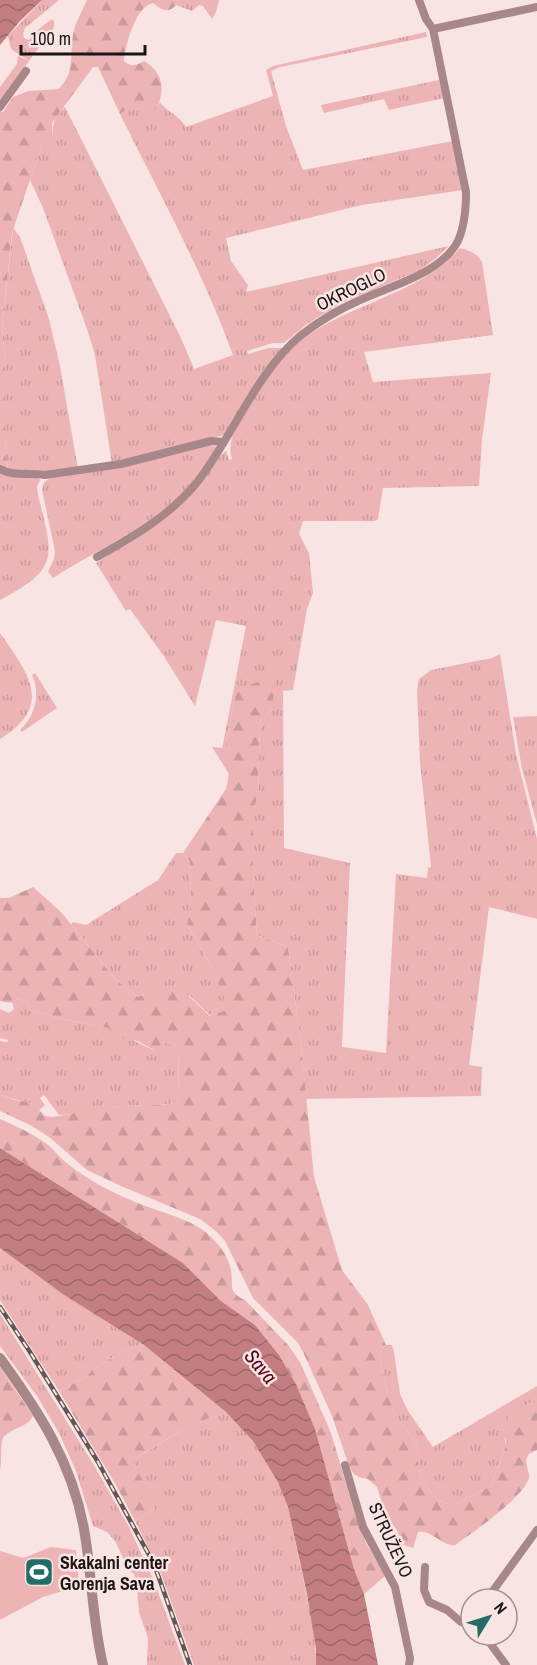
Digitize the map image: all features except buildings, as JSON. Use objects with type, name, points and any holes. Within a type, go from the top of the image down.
[{"type":"street","name":"OKROGLO","points":[[97,557],[135,535],[177,503],[199,480],[287,347],[326,317],[430,269],[448,254],[457,242],[466,212],[466,192],[433,29],[426,19],[419,0]]},
{"type":"street","points":[[433,29],[537,7]]},
{"type":"street","points":[[0,107],[26,71]]},
{"type":"street","points":[[0,469],[6,472],[34,473],[45,476],[121,464],[211,441],[224,442]]},
{"type":"street","points":[[0,1358],[48,1428],[60,1452],[76,1497],[84,1531],[103,1665]]},
{"type":"street","name":"STRUŽEVO","points":[[345,1465],[363,1527],[395,1587],[410,1658],[409,1665]]},
{"type":"street","points":[[496,1587],[537,1530]]},
{"type":"street","name":"STRUŽEVO","points":[[425,1567],[424,1590],[429,1602],[447,1610],[459,1620]]},
{"type":"street","points":[[493,1647],[507,1665]]},
{"type":"green space","points":[[42,0],[59,0],[25,28],[24,38],[29,40],[52,19],[54,27],[29,61],[11,49],[8,36]]},
{"type":"green space","points":[[87,0],[180,0],[168,10],[161,9],[153,3],[141,11],[132,27],[127,46],[124,61],[134,65],[144,61],[156,71],[159,77],[162,90],[155,110],[126,110],[120,114],[98,67],[93,67],[52,123],[53,140],[41,147],[12,233],[2,327],[5,364],[5,442],[8,470],[0,467],[0,111],[3,112],[13,97],[28,91],[59,89],[70,70],[74,31]]},
{"type":"green space","points":[[180,0],[219,0],[212,19],[203,6],[199,5],[192,11],[176,5]]},
{"type":"green space","points":[[426,32],[427,37],[280,67],[271,71],[286,126],[303,170],[453,141],[463,190],[362,205],[226,238],[231,261],[248,285],[246,292],[449,246],[420,270],[340,304],[307,324],[284,343],[273,343],[247,351],[248,354],[269,348],[283,348],[224,435],[112,464],[95,355],[43,208],[30,180],[41,147],[53,136],[54,123],[59,114],[65,107],[180,336],[194,369],[233,355],[194,263],[120,114],[126,110],[155,110],[160,102],[186,127],[273,96],[266,70],[273,66]]},
{"type":"green space","points":[[18,56],[29,61],[0,101],[0,87],[17,64]]},
{"type":"green space","points":[[439,80],[444,98],[389,110],[384,99],[324,113],[321,105]]},
{"type":"green space","points":[[13,228],[20,237],[49,319],[60,366],[78,469],[57,472],[8,470],[5,442],[5,364],[2,327]]},
{"type":"green space","points":[[460,248],[475,254],[482,262],[493,335],[364,352],[373,382],[491,373],[482,440],[479,486],[383,488],[378,519],[375,521],[303,521],[299,534],[309,553],[313,593],[307,609],[293,690],[283,691],[284,848],[350,863],[342,1047],[386,1053],[396,874],[427,878],[428,868],[431,867],[420,762],[417,691],[419,679],[431,670],[492,658],[500,654],[516,754],[537,839],[537,919],[489,907],[469,1065],[482,1067],[481,1096],[306,1099],[288,947],[257,935],[253,870],[253,811],[258,795],[260,722],[272,709],[236,692],[225,748],[222,749],[246,626],[216,620],[195,706],[130,609],[126,611],[96,563],[149,529],[222,454],[226,451],[229,460],[232,459],[231,445],[237,427],[269,376],[294,346],[328,323],[419,281],[443,265]]},
{"type":"green space","points":[[206,444],[217,447],[203,470],[166,508],[122,538],[53,578],[48,572],[55,551],[42,490],[48,479]]},
{"type":"green space","points":[[0,472],[37,476],[40,480],[37,487],[38,495],[49,547],[48,558],[43,569],[34,579],[0,600]]},
{"type":"green space","points":[[0,633],[27,675],[32,701],[27,714],[17,726],[0,739]]},
{"type":"green space","points":[[35,673],[57,708],[22,732],[20,730],[33,712],[35,704],[36,689],[32,675]]},
{"type":"green space","points":[[276,673],[272,709],[260,722],[258,795],[253,811],[253,870],[257,935],[288,947],[301,1044],[314,1177],[342,1270],[368,1305],[386,1345],[380,1357],[383,1376],[396,1415],[417,1445],[418,1466],[427,1489],[437,1499],[456,1504],[491,1486],[506,1445],[503,1436],[505,1422],[513,1412],[537,1401],[537,1450],[529,1454],[526,1460],[529,1478],[525,1486],[497,1514],[455,1545],[446,1544],[423,1532],[418,1532],[413,1548],[401,1544],[398,1532],[386,1515],[377,1487],[368,1479],[354,1474],[349,1466],[332,1416],[298,1343],[253,1298],[225,1241],[217,1232],[200,1219],[87,1170],[49,1137],[0,1111],[0,1095],[32,1103],[45,1116],[52,1117],[122,1106],[170,1104],[178,1100],[178,1047],[165,1042],[154,1050],[138,1041],[122,1038],[108,1028],[30,1010],[28,1002],[17,999],[11,1003],[0,1001],[0,898],[9,898],[33,887],[61,912],[115,979],[138,997],[170,988],[185,994],[210,1016],[229,1009],[211,966],[187,924],[191,910],[190,861],[183,853],[226,789],[229,774],[212,747],[225,748],[236,692]]},
{"type":"green space","points":[[537,716],[537,824],[522,769],[513,717]]},
{"type":"green space","points":[[176,853],[183,853],[190,861],[191,910],[187,924],[211,966],[230,1009],[211,1016],[190,996],[144,994],[138,997],[115,979],[71,924],[73,922],[86,925],[158,880]]},
{"type":"green space","points":[[17,999],[28,1002],[30,1010],[108,1028],[153,1050],[165,1042],[178,1047],[178,1100],[170,1104],[122,1106],[59,1115],[44,1095],[40,1098],[45,1105],[38,1111],[25,1102],[0,1095],[0,1041],[7,1042],[8,1040],[0,1038],[0,1009],[9,1013],[14,1009],[12,1002]]},
{"type":"green space","points":[[0,1119],[43,1141],[65,1162],[93,1181],[131,1200],[195,1225],[219,1246],[230,1266],[233,1290],[288,1345],[300,1362],[331,1433],[355,1514],[366,1543],[385,1576],[364,1594],[354,1569],[315,1429],[296,1384],[279,1355],[255,1325],[221,1301],[183,1263],[0,1148]]},
{"type":"green space","points":[[0,1248],[64,1295],[144,1345],[124,1351],[93,1369],[86,1377],[59,1391],[0,1300]]},
{"type":"green space","points":[[0,1314],[95,1467],[129,1527],[154,1581],[185,1665],[147,1665],[148,1638],[139,1612],[134,1574],[129,1570],[115,1541],[107,1532],[93,1526],[76,1471],[59,1433],[37,1396],[0,1346]]},
{"type":"green space","points":[[144,1345],[226,1412],[190,1427],[134,1459],[133,1464],[152,1496],[155,1509],[135,1521],[59,1391],[86,1377],[93,1369],[124,1351]]},
{"type":"green space","points":[[386,1345],[392,1345],[394,1352],[400,1394],[408,1411],[433,1447],[537,1386],[537,1401],[528,1404],[503,1430],[506,1445],[491,1486],[456,1504],[437,1499],[427,1489],[419,1469],[417,1445],[396,1415],[388,1392],[380,1357]]},
{"type":"green space","points":[[0,1367],[33,1416],[27,1423],[3,1438],[0,1471]]},
{"type":"green space","points":[[226,1412],[263,1455],[284,1494],[311,1615],[316,1665],[194,1665],[161,1574],[135,1521],[155,1509],[133,1463],[134,1459],[201,1421]]},
{"type":"green space","name":"Skakalni center Gorenja Sava","points":[[51,1547],[76,1550],[79,1586],[43,1597],[0,1620],[0,1551],[23,1558]]},
{"type":"water","points":[[0,0],[42,0],[0,45]]},
{"type":"water","name":"Sava","points":[[0,1148],[183,1263],[221,1301],[255,1325],[279,1355],[296,1384],[315,1429],[354,1569],[364,1594],[378,1665],[316,1665],[316,1649],[307,1594],[288,1507],[278,1482],[253,1441],[226,1412],[144,1345],[64,1295],[0,1248]]},
{"type":"railway","points":[[0,1307],[98,1462],[154,1564],[190,1665]]},
{"type":"place","name":"Skakalni center Gorenja Sava","points":[[39,1572]]}]
